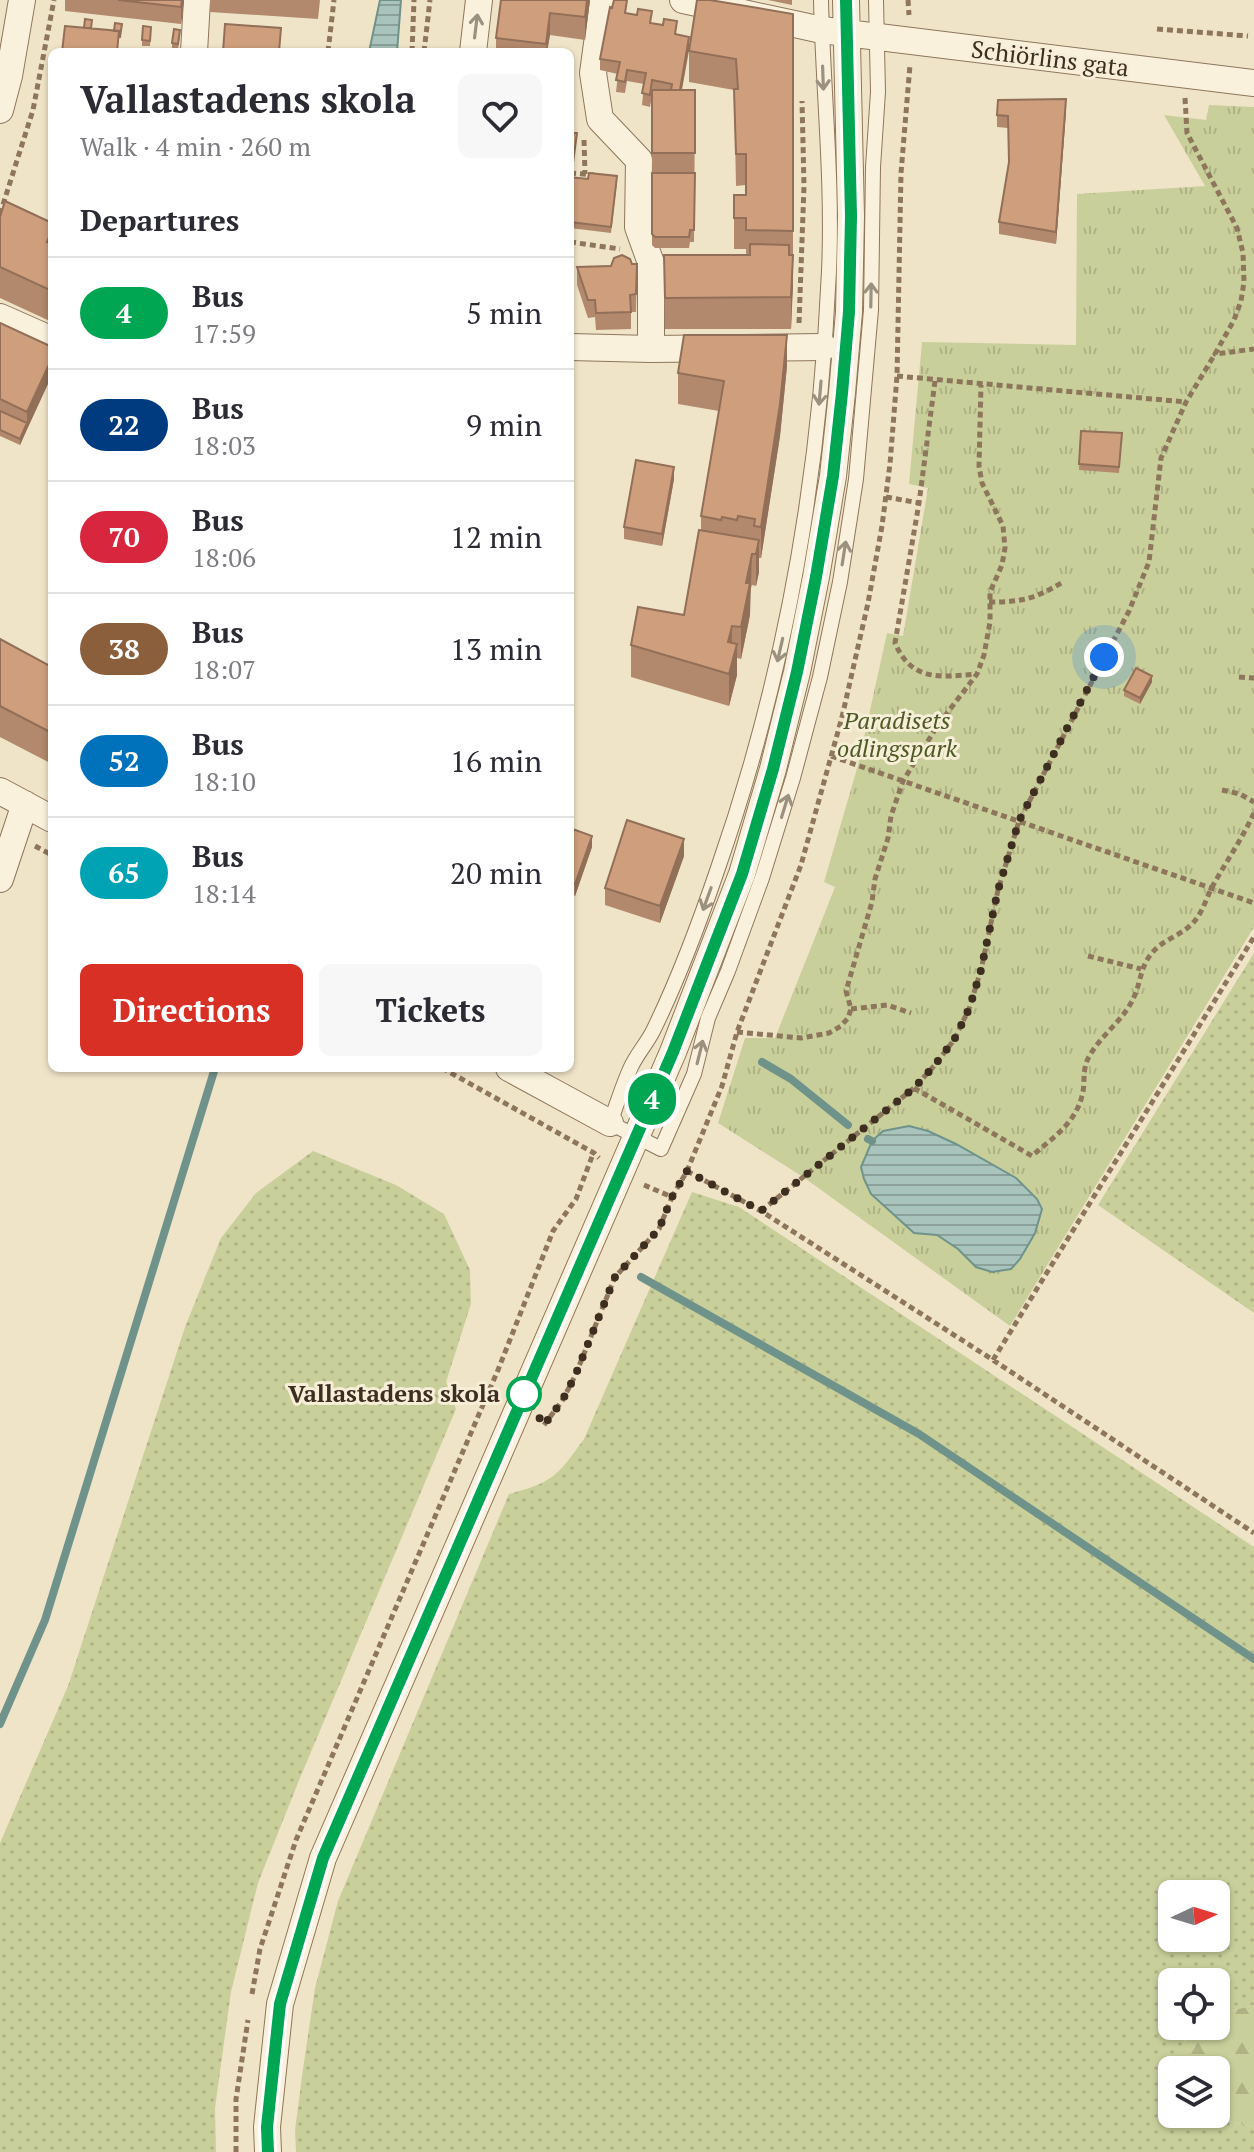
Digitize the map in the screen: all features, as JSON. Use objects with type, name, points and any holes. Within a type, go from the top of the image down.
[{"type":"street","points":[[0,110],[22,0]]},
{"type":"street","points":[[194,48],[197,0]]},
{"type":"street","points":[[473,48],[479,0]]},
{"type":"street","points":[[603,0],[593,73],[600,119],[639,160],[638,227],[651,263],[651,349]]},
{"type":"street","name":"Schiörlins gata","points":[[683,0],[834,32],[1248,83]]},
{"type":"street","points":[[268,2152],[267,2127],[280,2004],[323,1858],[709,962],[742,874],[773,769],[797,672],[833,476],[849,312],[851,216],[834,32],[846,0]]},
{"type":"street","points":[[0,317],[48,338]]},
{"type":"street","points":[[574,347],[811,347]]},
{"type":"street","points":[[0,791],[48,816]]},
{"type":"street","points":[[0,879],[25,804]]},
{"type":"street","points":[[516,1072],[610,1123]]},
{"type":"lane","points":[[821,0],[834,32],[824,92],[829,139],[829,269],[811,347],[818,418],[794,583],[751,764],[686,957],[652,1034],[632,1066],[610,1123],[661,1149],[694,1074],[708,1018],[762,878],[820,677],[840,582],[856,479],[871,310],[873,167],[878,92],[876,0]]},
{"type":"path","points":[[328,48],[334,0]]},
{"type":"path","points":[[412,48],[414,0]]},
{"type":"path","points":[[424,48],[430,0]]},
{"type":"path","points":[[1157,29],[1248,36]]},
{"type":"path","points":[[801,93],[811,347]]},
{"type":"path","points":[[761,1211],[914,1088],[954,1040],[969,1009],[981,970],[998,890],[1019,821],[1129,611],[1149,562],[1161,458],[1186,402],[1234,320],[1244,282],[1243,253],[1237,228],[1187,133],[1184,96]]},
{"type":"path","points":[[574,173],[606,177],[625,170],[639,160]]},
{"type":"path","points":[[574,243],[647,253]]},
{"type":"path","points":[[1215,354],[1254,349]]},
{"type":"path","points":[[897,376],[1186,402]]},
{"type":"path","points":[[935,381],[919,503],[895,643],[900,656],[920,672],[932,676],[977,674]]},
{"type":"path","points":[[737,1032],[801,1038],[829,1033],[848,1018],[851,1009],[846,991],[872,902],[891,816],[903,781],[938,725],[977,674],[988,638],[990,592],[1004,557],[1005,538],[999,516],[982,483],[979,466],[981,385]]},
{"type":"path","points":[[886,497],[919,503]]},
{"type":"path","points":[[989,602],[1032,599],[1063,582]]},
{"type":"path","points":[[1239,677],[1254,678]]},
{"type":"path","points":[[831,756],[1254,903]]},
{"type":"path","points":[[1222,790],[1240,794],[1254,802]]},
{"type":"path","points":[[914,1088],[1032,1156],[1065,1128],[1076,1114],[1082,1097],[1083,1071],[1087,1059],[1125,1013],[1135,996],[1141,969],[1153,951],[1192,925],[1254,813]]},
{"type":"path","points":[[993,1360],[1254,937]]},
{"type":"path","points":[[1088,956],[1141,969]]},
{"type":"path","points":[[851,1009],[887,1005],[911,1013]]},
{"type":"path","points":[[449,1072],[594,1153]]},
{"type":"path","points":[[544,1425],[575,1376],[615,1277],[659,1229],[687,1171],[761,1211],[1254,1533]]},
{"type":"path","points":[[648,1187],[672,1197]]},
{"type":"green space","name":"Paradisets odlingspark","points":[[1209,105],[1254,107],[1254,927],[1010,1326],[803,1177],[718,1123],[745,1038],[775,1038],[835,887],[824,882],[858,765],[887,633],[903,636],[928,488],[909,484],[922,342],[1076,345],[1077,194],[1205,186],[1164,115],[1206,120]]},
{"type":"green space","points":[[1254,953],[1254,1313],[1098,1205]]},
{"type":"green space","points":[[313,1151],[396,1185],[444,1214],[470,1270],[471,1304],[446,1382],[456,1409],[258,1883],[231,1992],[215,2108],[216,2152],[0,2152],[0,1843],[68,1686],[185,1327],[221,1238],[256,1193]]},
{"type":"green space","points":[[692,1192],[739,1207],[1254,1547],[1254,2005],[1230,2011],[1230,1968],[1158,1968],[1158,2040],[1185,2040],[1176,2056],[1158,2056],[1158,2128],[1230,2128],[1230,2121],[1254,2127],[1254,2152],[296,2152],[295,2130],[315,1988],[338,1901],[509,1494],[536,1486],[553,1476],[584,1439]]},
{"type":"green space","points":[[1254,2005],[1254,2127],[1230,2121],[1230,2056],[1175,2056],[1186,2040],[1230,2040],[1230,2011]]},
{"type":"water","points":[[380,0],[401,0],[397,48],[370,48]]},
{"type":"water","points":[[909,1126],[956,1144],[1016,1178],[1037,1199],[1042,1209],[1035,1233],[1011,1269],[992,1272],[976,1267],[958,1249],[937,1235],[914,1233],[871,1194],[861,1167],[872,1141],[883,1131]]},
{"type":"building","points":[[118,0],[182,0],[181,7]]},
{"type":"building","points":[[501,0],[587,0],[585,17],[550,13],[546,44],[496,38]]},
{"type":"building","points":[[614,0],[627,0],[625,13],[637,15],[638,9],[652,11],[650,23],[663,25],[664,19],[677,21],[675,34],[689,37],[680,90],[671,90],[672,84],[652,80],[650,95],[642,93],[646,73],[627,70],[625,82],[616,80],[620,62],[600,59]]},
{"type":"building","points":[[697,0],[793,14],[793,231],[746,230],[746,218],[734,218],[734,195],[746,195],[746,154],[736,154],[736,59],[689,51]]},
{"type":"building","points":[[85,19],[92,20],[91,28],[84,28]]},
{"type":"building","points":[[115,23],[122,24],[120,37],[119,31],[114,31]]},
{"type":"building","points":[[225,24],[281,28],[279,48],[223,48]]},
{"type":"building","points":[[65,26],[119,31],[117,48],[62,48]]},
{"type":"building","points":[[143,26],[151,27],[150,41],[142,40]]},
{"type":"building","points":[[174,29],[180,30],[178,44],[172,43]]},
{"type":"building","points":[[652,90],[695,90],[695,153],[652,153]]},
{"type":"building","points":[[1066,99],[1056,232],[999,222],[1009,162],[1008,116],[997,115],[998,100]]},
{"type":"building","points":[[589,173],[617,176],[611,227],[574,222],[574,177],[588,179]]},
{"type":"building","points":[[652,173],[695,173],[694,230],[690,230],[689,237],[655,237],[652,234]]},
{"type":"building","points":[[5,201],[48,221],[48,289],[0,267],[0,217]]},
{"type":"building","points":[[750,244],[789,245],[789,255],[793,255],[791,297],[665,298],[664,255],[750,255]]},
{"type":"building","points":[[622,255],[632,264],[637,264],[636,294],[630,295],[631,312],[596,313],[595,300],[588,300],[577,267],[611,266],[614,258]]},
{"type":"building","points":[[0,323],[48,345],[48,367],[27,412],[0,399]]},
{"type":"building","points":[[684,335],[787,335],[761,527],[754,526],[755,519],[738,516],[737,520],[722,517],[721,520],[701,516],[724,381],[678,373]]},
{"type":"building","points":[[0,411],[27,423],[20,439],[0,430]]},
{"type":"building","points":[[1081,431],[1122,433],[1119,467],[1079,464]]},
{"type":"building","points":[[636,460],[674,467],[662,534],[624,527]]},
{"type":"building","points":[[699,530],[759,540],[756,554],[752,554],[746,583],[750,583],[741,627],[732,626],[728,642],[737,644],[729,674],[631,645],[638,607],[684,615]]},
{"type":"building","points":[[0,639],[48,665],[48,731],[0,706]]},
{"type":"building","points":[[1136,668],[1152,676],[1140,698],[1124,690]]},
{"type":"building","points":[[627,820],[684,839],[660,906],[605,888]]},
{"type":"building","points":[[574,829],[592,836],[574,884]]},
{"type":"waterway","points":[[762,1062],[791,1079],[848,1125]]},
{"type":"waterway","points":[[0,1724],[45,1620],[214,1072]]},
{"type":"waterway","points":[[868,1139],[872,1141]]},
{"type":"waterway","points":[[641,1277],[919,1434],[1254,1659]]},
{"type":"bus line","name":"4","points":[[268,2152],[267,2127],[280,2004],[323,1858],[673,1052],[742,874],[773,769],[816,577],[833,476],[842,393],[849,312],[851,216],[846,0]]},
{"type":"place","name":"Vallastadens skola","points":[[524,1394]]},
{"type":"route","points":[[524,1394],[544,1425],[575,1376],[615,1277],[659,1229],[687,1171],[761,1211],[914,1088],[934,1066],[954,1040],[969,1009],[981,970],[998,890],[1019,821],[1104,657]]}]
